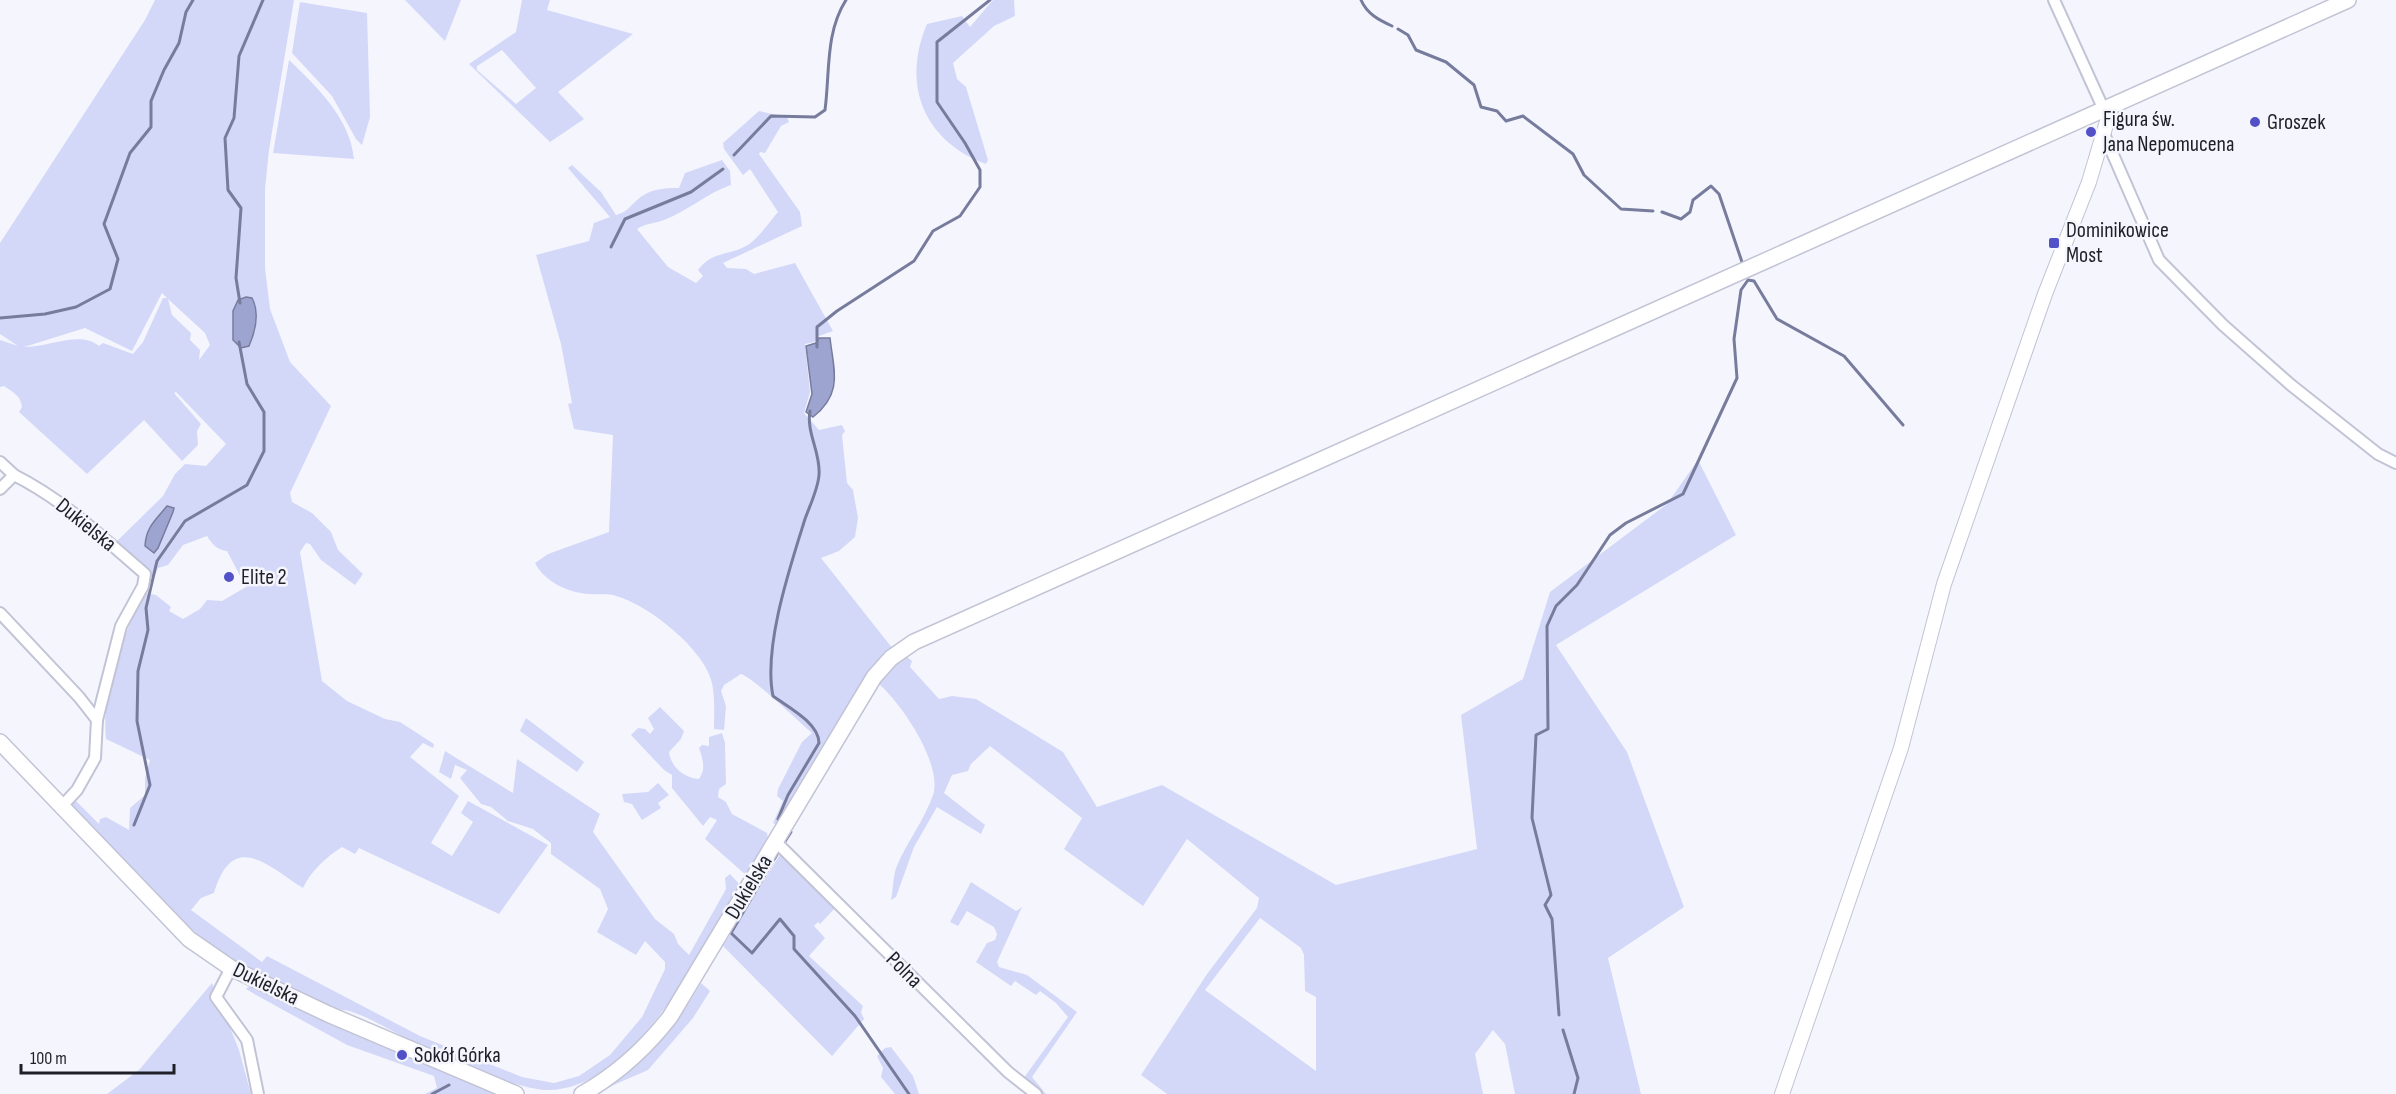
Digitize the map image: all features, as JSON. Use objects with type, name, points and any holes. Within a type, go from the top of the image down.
[{"type":"main road","name":"Dukielska","points":[[582,1094],[627,1065],[670,1017],[873,677],[891,658],[915,642],[2348,0]]},
{"type":"main road","name":"Dukielska","points":[[0,742],[189,939],[231,968],[334,1017],[516,1094]]},
{"type":"street","points":[[1782,1094],[1901,748],[1944,584],[2045,294],[2089,182],[2108,118],[2054,0]]},
{"type":"street","points":[[2104,134],[2159,260],[2223,325],[2291,385],[2378,454],[2396,464]]},
{"type":"street","name":"Dukielska","points":[[0,462],[14,475],[65,505],[145,574],[143,586],[121,626],[97,720],[95,758],[76,790],[62,806]]},
{"type":"street","points":[[0,489],[14,475]]},
{"type":"street","points":[[0,613],[79,697],[97,720]]},
{"type":"street","name":"Polna","points":[[776,842],[1008,1072],[1036,1094]]},
{"type":"street","points":[[231,968],[216,997],[247,1040],[258,1094]]},
{"type":"shaded area","points":[[155,0],[294,0],[269,150],[265,189],[265,268],[270,309],[290,362],[331,406],[290,493],[292,502],[312,513],[331,532],[338,550],[363,574],[355,585],[321,560],[310,544],[306,543],[300,552],[322,681],[347,701],[385,719],[400,722],[434,744],[433,748],[423,743],[410,757],[459,796],[431,843],[452,856],[473,822],[461,813],[468,801],[548,845],[499,914],[359,848],[355,854],[342,847],[320,865],[303,888],[264,863],[252,858],[241,857],[231,862],[222,874],[214,893],[201,898],[191,910],[262,962],[267,956],[420,1036],[522,1077],[554,1083],[579,1076],[610,1055],[642,1017],[665,969],[665,962],[645,941],[636,955],[597,932],[608,909],[600,889],[551,854],[551,843],[533,829],[508,821],[491,807],[481,804],[460,778],[467,770],[455,765],[451,779],[439,772],[445,751],[513,793],[517,759],[600,814],[593,832],[655,919],[674,934],[678,944],[689,955],[726,889],[725,878],[730,874],[741,886],[685,980],[661,1014],[635,1044],[606,1069],[576,1085],[544,1090],[497,1078],[416,1043],[365,1017],[345,1010],[337,1010],[250,969],[202,938],[162,903],[72,806],[74,799],[99,824],[100,819],[106,817],[129,830],[130,808],[145,795],[145,778],[150,760],[106,739],[105,721],[115,664],[129,626],[145,593],[156,595],[171,607],[169,611],[183,619],[200,609],[207,600],[222,601],[246,587],[227,551],[215,546],[207,536],[183,545],[168,565],[158,568],[153,580],[144,569],[114,544],[163,496],[175,474],[185,464],[206,466],[226,444],[176,392],[174,393],[201,424],[197,431],[198,445],[182,461],[144,420],[87,474],[19,412],[22,407],[16,395],[4,386],[0,387],[0,340],[18,346],[0,334],[0,243],[145,20]],"holes":[[[162,293],[167,298],[163,298],[143,342],[133,354],[103,343],[99,346],[91,341],[82,340],[24,347],[85,328],[132,351]],[[168,299],[205,333],[210,345],[199,360],[200,350],[190,340],[191,333],[172,315]]]},
{"type":"shaded area","points":[[405,0],[461,0],[445,41]]},
{"type":"shaded area","points":[[522,0],[550,0],[547,10],[633,34],[558,92],[584,119],[550,142],[469,64],[516,32]],"holes":[[[502,50],[536,88],[516,104],[477,70],[477,66]]]},
{"type":"shaded area","points":[[993,0],[1014,0],[1015,16],[994,26],[953,63],[957,79],[966,87],[988,160],[986,164],[965,154],[947,141],[933,126],[918,89],[917,68],[927,24],[962,16],[970,27]]},
{"type":"shaded area","points":[[300,2],[367,13],[370,117],[362,145],[356,139],[332,96],[292,53]]},
{"type":"shaded area","points":[[289,60],[321,92],[339,117],[351,144],[354,159],[273,153]]},
{"type":"shaded area","points":[[759,111],[787,117],[789,122],[781,126],[765,153],[760,152],[759,154],[800,212],[802,226],[723,263],[727,268],[746,269],[754,274],[795,263],[833,331],[819,336],[814,342],[805,344],[810,392],[804,413],[819,430],[842,425],[845,431],[842,435],[847,483],[853,490],[858,518],[855,537],[839,551],[821,558],[893,649],[878,661],[857,691],[776,825],[773,823],[783,801],[777,796],[778,789],[802,742],[812,733],[766,691],[741,674],[724,685],[721,691],[726,706],[724,730],[714,729],[713,689],[707,670],[699,657],[674,630],[629,601],[610,595],[581,593],[558,585],[544,575],[535,563],[548,554],[609,532],[613,435],[574,429],[568,404],[572,403],[561,344],[536,255],[589,241],[594,223],[610,217],[568,168],[572,165],[601,192],[616,215],[651,192],[679,188],[685,173],[722,160],[730,171],[731,185],[673,216],[637,229],[668,267],[696,283],[703,276],[698,270],[704,264],[714,257],[749,244],[778,212],[750,169],[743,175],[724,149],[723,143]]},
{"type":"shaded area","points":[[246,297],[252,298],[256,310],[256,322],[249,346],[241,348],[233,340],[233,311],[238,300]]},
{"type":"shaded area","points":[[819,338],[830,338],[834,381],[829,399],[813,417],[806,412],[812,394],[806,346],[816,343]]},
{"type":"shaded area","points":[[1698,460],[1736,535],[1556,645],[1627,752],[1684,907],[1608,958],[1641,1094],[1515,1094],[1505,1044],[1493,1030],[1475,1054],[1483,1094],[1167,1094],[1141,1075],[1207,974],[1257,908],[1259,898],[1187,839],[1143,906],[1064,849],[1082,818],[990,746],[971,764],[968,771],[952,775],[944,793],[985,825],[981,834],[937,807],[914,847],[896,897],[891,900],[896,868],[929,805],[934,782],[932,768],[918,736],[899,706],[879,684],[900,660],[907,657],[912,661],[910,667],[939,699],[952,696],[976,699],[1063,752],[1097,807],[1162,785],[1336,885],[1477,849],[1461,715],[1523,679],[1550,592],[1667,504]],"holes":[[[1260,918],[1301,948],[1304,955],[1305,991],[1316,997],[1316,1071],[1205,990]]]},
{"type":"shaded area","points":[[167,506],[174,508],[173,512],[154,553],[145,546],[147,534]]},
{"type":"shaded area","points":[[660,707],[684,731],[681,739],[669,752],[675,767],[688,776],[699,779],[703,760],[699,748],[702,745],[709,746],[709,737],[722,733],[725,743],[726,784],[719,789],[718,797],[726,802],[732,814],[767,833],[768,839],[747,876],[705,839],[717,820],[710,817],[703,826],[672,788],[672,775],[664,770],[631,735],[638,728],[645,729],[650,734],[654,729],[648,718]]},
{"type":"shaded area","points":[[526,718],[584,762],[577,772],[520,731]]},
{"type":"shaded area","points":[[658,783],[669,795],[658,803],[661,808],[642,820],[632,804],[624,802],[622,794],[648,792]]},
{"type":"shaded area","points":[[781,853],[837,906],[820,924],[818,922],[814,926],[825,938],[809,956],[863,1006],[861,1012],[864,1019],[832,1056],[723,946]]},
{"type":"shaded area","points":[[971,882],[1016,911],[1022,907],[997,962],[999,967],[1027,975],[1077,1012],[1032,1077],[1046,1094],[1040,1094],[1023,1079],[1068,1017],[1056,1003],[1040,991],[1036,995],[1015,981],[1011,986],[976,962],[987,943],[995,940],[997,934],[994,927],[967,911],[958,926],[950,922]]},
{"type":"shaded area","points":[[212,983],[239,1050],[251,1094],[107,1094],[139,1070]]},
{"type":"shaded area","points":[[701,983],[710,991],[693,1018],[648,1070],[593,1094],[643,1058],[667,1034]]},
{"type":"shaded area","points":[[254,987],[416,1060],[500,1094],[425,1094],[437,1088],[434,1076],[347,1045],[256,995],[246,989]]},
{"type":"shaded area","points":[[891,1047],[913,1076],[919,1094],[895,1094],[881,1077],[883,1068],[877,1056],[885,1048]]},
{"type":"waterway","points":[[0,318],[45,314],[76,307],[110,289],[118,259],[104,224],[130,153],[151,127],[151,101],[179,43],[186,12],[193,0]]},
{"type":"waterway","points":[[240,303],[236,278],[241,208],[228,190],[225,138],[234,118],[239,56],[263,0]]},
{"type":"waterway","points":[[734,155],[771,116],[815,117],[825,110],[831,40],[839,13],[846,0]]},
{"type":"waterway","points":[[817,347],[817,327],[837,311],[914,261],[933,231],[960,216],[980,187],[980,170],[937,102],[937,42],[990,0]]},
{"type":"waterway","points":[[1361,0],[1370,13],[1392,26]]},
{"type":"waterway","points":[[1398,29],[1408,35],[1416,50],[1446,62],[1474,85],[1481,107],[1497,111],[1506,121],[1523,116],[1573,154],[1584,175],[1621,209],[1653,211]]},
{"type":"waterway","points":[[611,247],[625,219],[691,192],[723,169]]},
{"type":"waterway","points":[[1662,212],[1681,219],[1690,212],[1693,200],[1711,186],[1719,194],[1742,262]]},
{"type":"waterway","points":[[1559,1015],[1552,919],[1545,905],[1551,895],[1532,818],[1536,735],[1548,729],[1547,626],[1556,606],[1577,585],[1610,535],[1626,523],[1683,494],[1737,378],[1734,339],[1741,290],[1748,280],[1754,281],[1777,319],[1844,356],[1903,425]]},
{"type":"waterway","points":[[134,825],[150,785],[137,721],[138,671],[148,630],[146,608],[157,561],[185,521],[247,485],[264,451],[264,412],[247,384],[239,342]]},
{"type":"waterway","points":[[778,819],[788,795],[819,743],[818,736],[808,722],[773,696],[771,676],[772,654],[780,607],[792,560],[818,480],[819,467],[810,427],[810,411]]},
{"type":"waterway","points":[[784,843],[791,832]]},
{"type":"waterway","points":[[779,851],[731,933],[752,953],[780,919],[794,936],[794,949],[855,1016],[909,1094]]},
{"type":"waterway","points":[[1563,1030],[1578,1078],[1574,1094]]},
{"type":"waterway","points":[[432,1094],[449,1085]]},
{"type":"place","name":"Groszek","points":[[2255,122]]},
{"type":"place","name":"Figura św. Jana Nepomucena","points":[[2091,132]]},
{"type":"place","name":"Dominikowice Most","points":[[2054,243]]},
{"type":"place","name":"Elite 2","points":[[229,577]]},
{"type":"place","name":"Sokół Górka","points":[[402,1055]]}]
